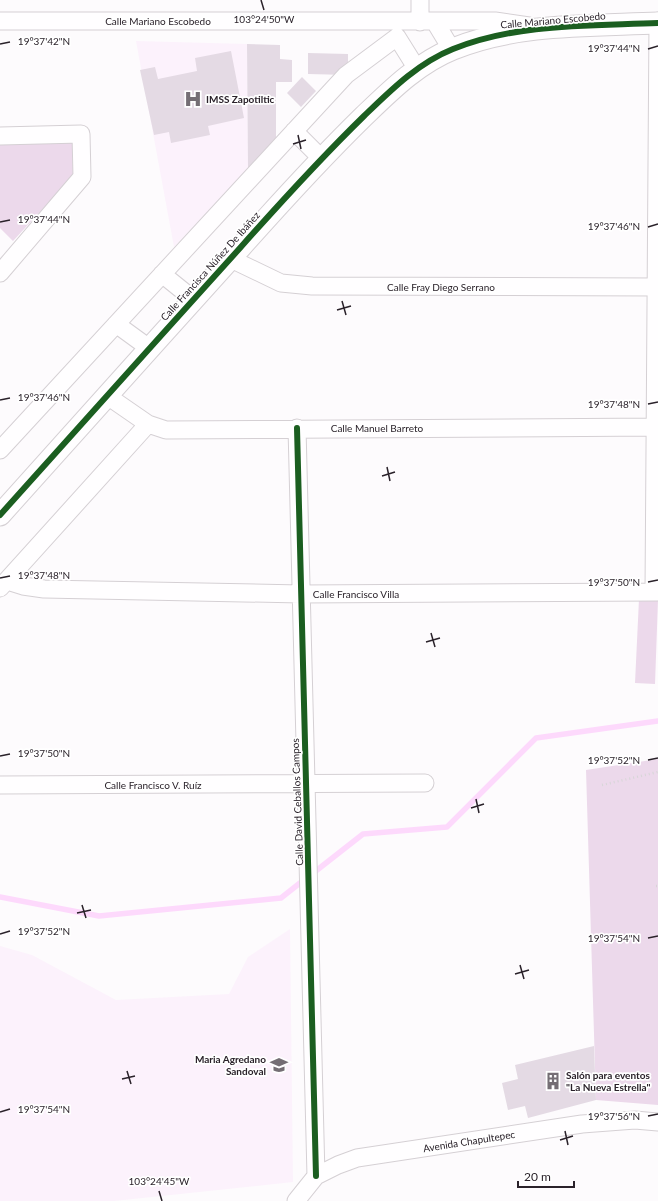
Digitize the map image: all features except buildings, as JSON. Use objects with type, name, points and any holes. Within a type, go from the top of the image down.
[{"type":"street","points":[[420,0],[428,22],[452,50]]},
{"type":"street","name":"Calle Mariano Escobedo","points":[[0,21],[397,29],[428,22],[496,21],[546,29]]},
{"type":"street","points":[[656,592],[658,22]]},
{"type":"street","name":"Calle Mariano Escobedo","points":[[452,50],[495,35],[546,29],[658,22]]},
{"type":"street","points":[[0,450],[346,75],[397,29],[417,68]]},
{"type":"street","name":"Calle Francisca Núñez De Ibáñez","points":[[0,515],[106,395],[321,158],[417,68],[452,50]]},
{"type":"street","points":[[294,131],[321,158]]},
{"type":"street","points":[[0,136],[81,134],[82,177],[3,264]]},
{"type":"street","name":"Calle Fray Diego Serrano","points":[[231,258],[280,283],[312,286],[657,287]]},
{"type":"street","points":[[162,274],[193,299]]},
{"type":"street","points":[[116,324],[149,348]]},
{"type":"street","name":"Calle Manuel Barreto","points":[[106,395],[148,424],[166,430],[657,427]]},
{"type":"street","points":[[3,585],[148,424]]},
{"type":"street","name":"Calle David Ceballos Campos","points":[[297,428],[316,1176]]},
{"type":"street","name":"Calle Francisco Villa","points":[[3,585],[44,589],[301,594],[656,592]]},
{"type":"street","name":"Calle Francisco V. Ruíz","points":[[0,785],[425,783]]},
{"type":"street","name":"Avenida Chapultepec","points":[[296,1201],[316,1176],[338,1165],[357,1158],[582,1124],[635,1120],[658,1122]]},
{"type":"path","points":[[602,785],[658,772]]},
{"type":"shaded area","points":[[136,41],[247,44],[248,169],[174,247]]},
{"type":"shaded area","points":[[72,139],[73,176],[13,241],[0,228],[0,142]]},
{"type":"shaded area","points":[[639,599],[658,600],[655,684],[635,683]]},
{"type":"shaded area","points":[[658,759],[658,1105],[596,1100],[586,770]]},
{"type":"shaded area","points":[[290,929],[293,1182],[114,1201],[0,1201],[0,946],[32,955],[116,1000],[229,994],[248,957]]},
{"type":"waterway","points":[[312,874],[363,834],[447,827],[536,738],[658,721]]},
{"type":"waterway","points":[[0,897],[99,916],[281,898],[305,879]]},
{"type":"cycle path","points":[[0,515],[270,214],[374,106],[417,69],[453,49],[502,34],[554,27],[658,23]]},
{"type":"cycle path","points":[[297,428],[316,1176]]},
{"type":"place","name":"IMSS Zapotiltic","points":[[193,99]]},
{"type":"place","name":"Maria Agredano Sandoval","points":[[279,1065]]},
{"type":"place","name":"Salón para eventos \"La Nueva Estrella\"","points":[[553,1081]]}]
